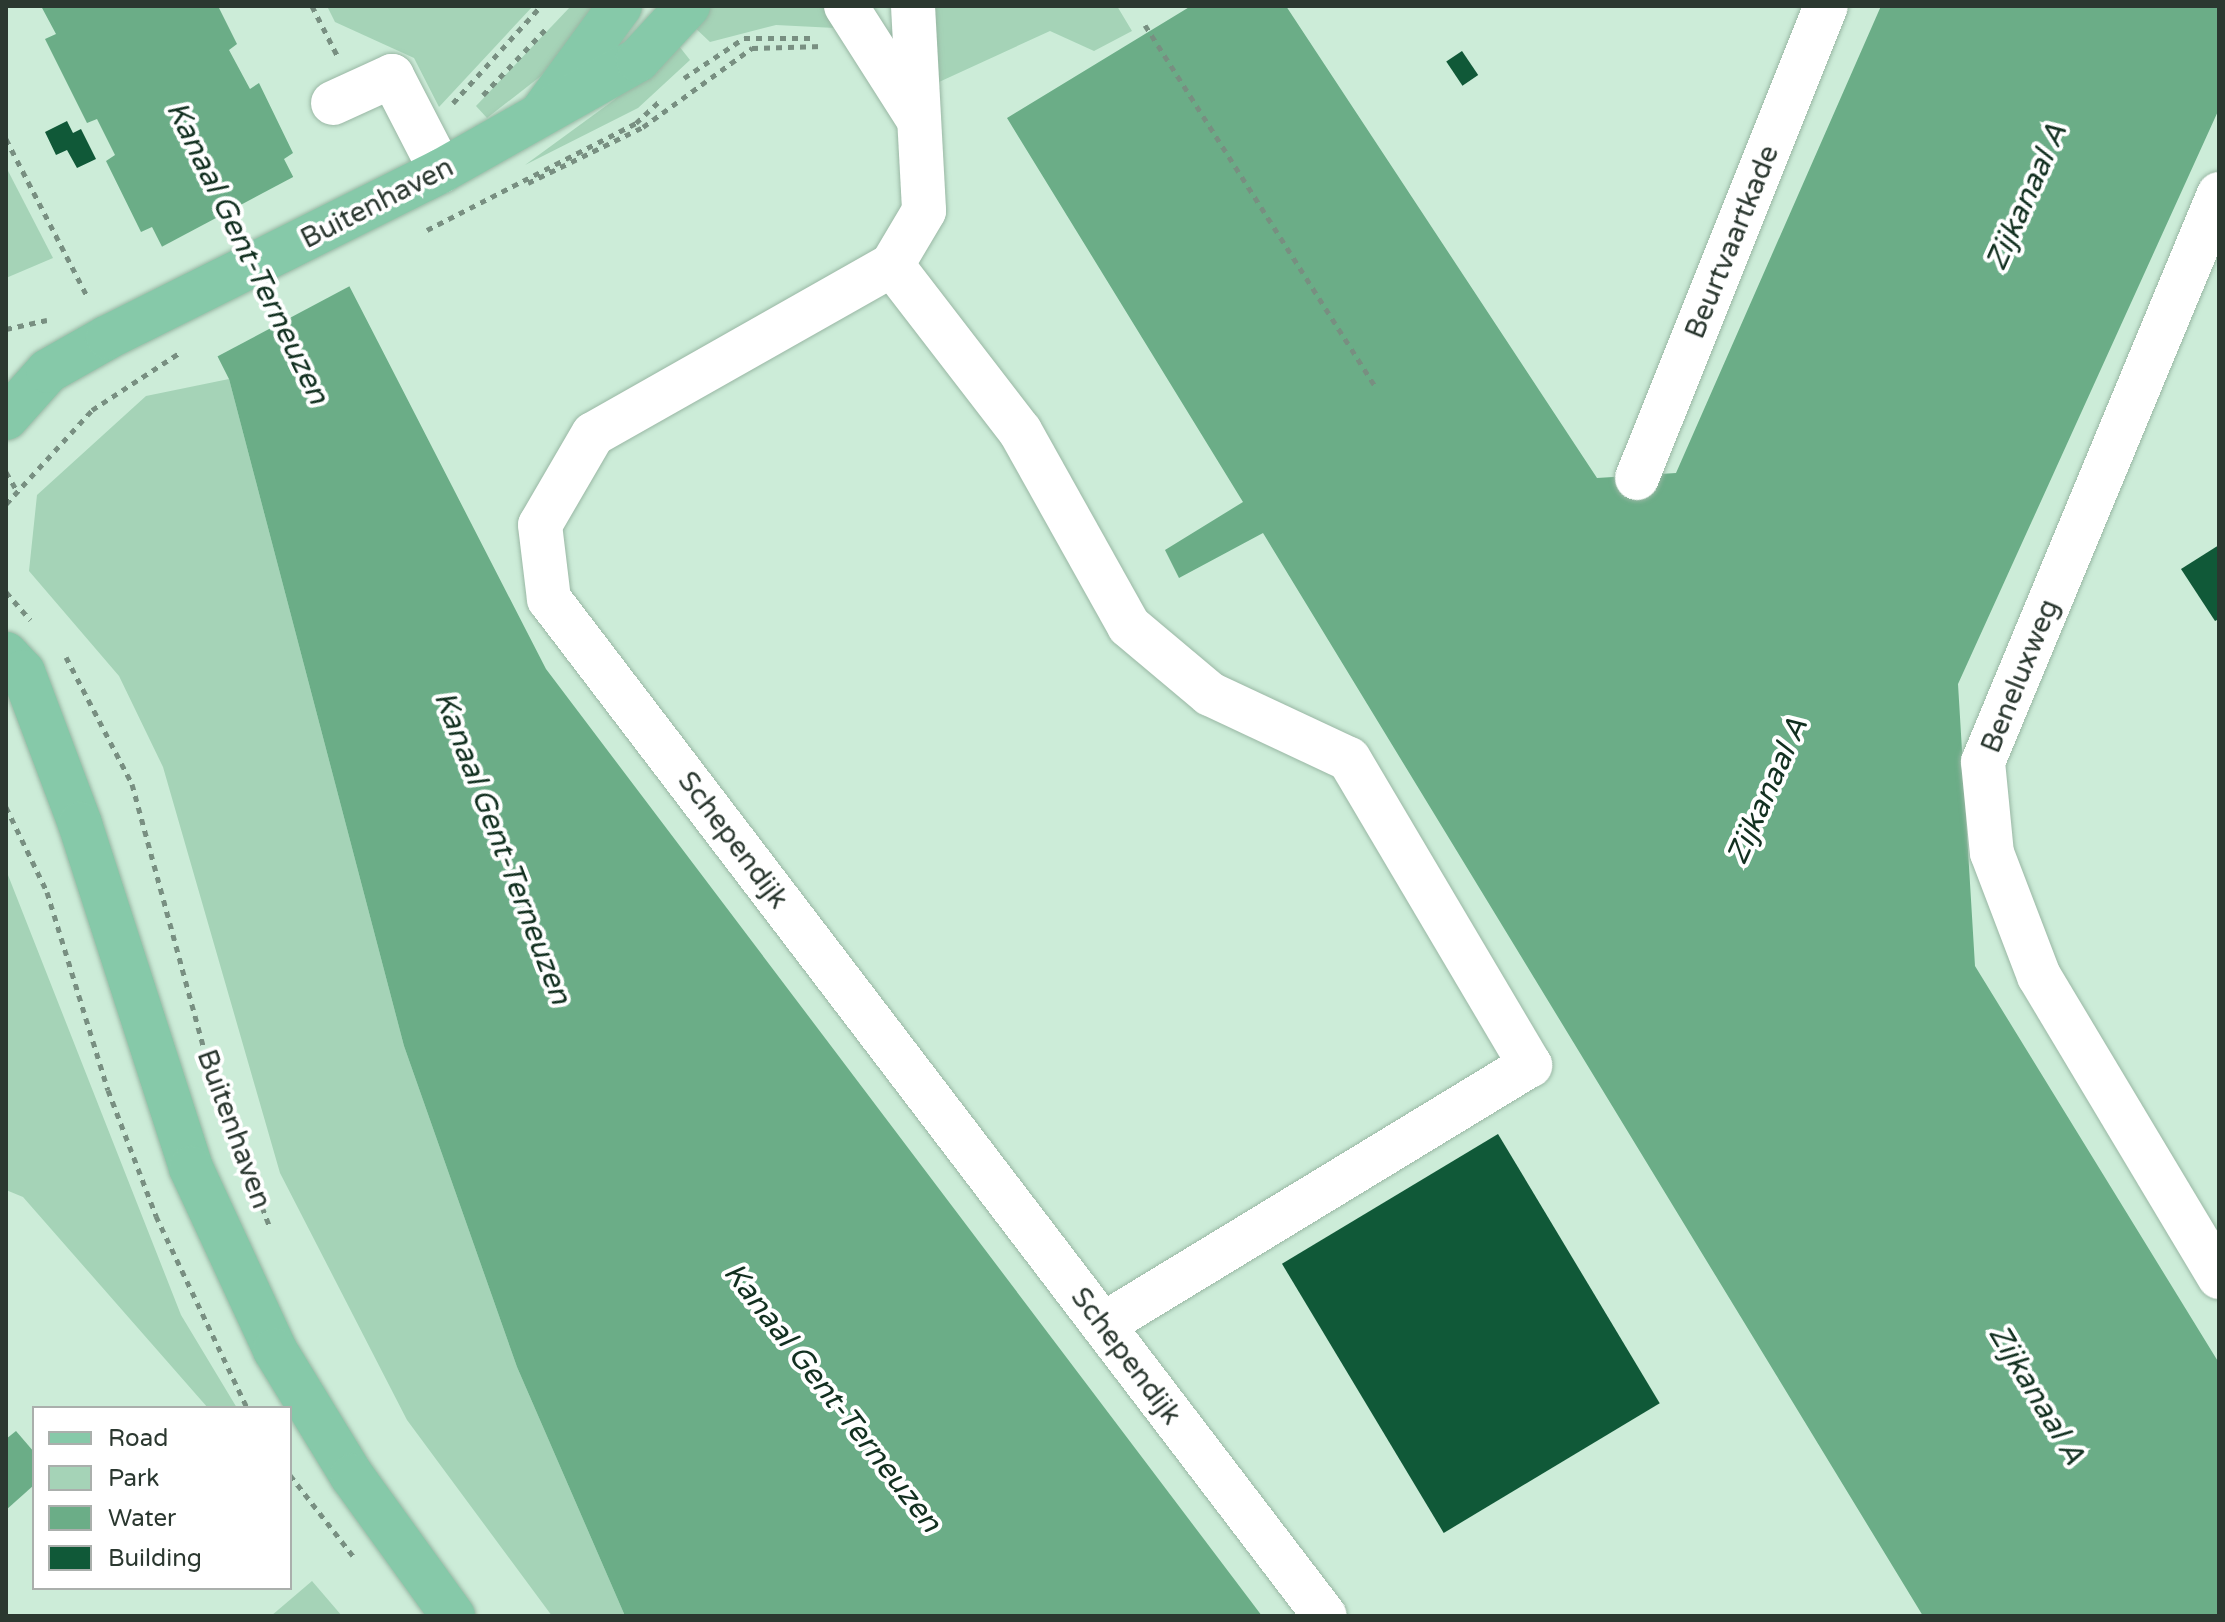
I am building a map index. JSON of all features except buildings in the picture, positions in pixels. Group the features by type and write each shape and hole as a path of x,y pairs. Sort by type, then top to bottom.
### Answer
{"main road":[{"name":"Buitenhaven","path":"534,122 620,6"},
{"name":"Buitenhaven","path":"6,418 27,374 181,301 534,122 638,60 688,6"},
{"name":"Buitenhaven","path":"6,654 23,672 46,747 80,824 191,1168 275,1350 352,1476 453,1616"},
{"name":"Buitenhaven","path":"6,714 46,747"}],"street":[{"name":"Schependijk","path":"913,6 924,211 892,265 593,434 540,525 549,599 1325,1616"},
{"name":"Beurtvaartkade","path":"1637,478 1826,6"},
{"name":"Schependijk","path":"860,22 921,124"},
{"path":"345,98 392,76 441,171"},
{"name":"Beneluxweg","path":"2219,194 1983,762 1992,853 2039,976 2219,1277"},
{"path":"892,265 1020,431 1129,626 1210,694 1349,759 1530,1065 1103,1325"}],"path":[{"path":"312,6 345,98"},
{"path":"419,129 443,114 541,6"},
{"path":"447,221 643,127 752,48 847,47 860,22"},
{"path":"1145,25 1375,386"},
{"path":"6,139 94,309"},
{"path":"6,504 16,489 92,410 190,346"},
{"path":"6,472 16,489"},
{"path":"33,616 41,626"},
{"name":"Buitenhaven","path":"58,646 103,717 132,784 207,1061 274,1239"},
{"path":"6,807 47,892 108,1090 156,1216 246,1406"},
{"path":"292,1478 362,1568"}],"green space":[{"path":"327,6 533,6 439,107 414,58 335,22"},
{"path":"571,6 602,6 541,76 487,118 476,106"},
{"path":"708,6 830,6 835,28 776,25 710,42 691,24"},
{"path":"937,6 1117,6 1132,31 1094,51 1050,31 939,82 930,12"},
{"path":"675,41 690,60 638,108 525,165 614,100"},
{"path":"6,167 53,258 6,278"},
{"path":"229,379 404,1046 517,1367 625,1616 552,1616 407,1420 280,1173 163,767 119,676 29,571 37,495 146,396"},
{"path":"6,870 181,1315 236,1406 206,1406 23,1197 6,1190"},
{"path":"312,1581 342,1616 271,1616"}],"water":[{"name":"Kanaal Gent-Terneuzen","path":"41,6 218,6 237,44 229,50 250,89 259,83 293,153 284,159 546,669 1262,1616 625,1616 517,1367 404,1046 229,379 152,227 141,232 106,161 115,155 97,119 87,123 45,39 56,34"},
{"name":"Zijkanaal A","path":"1191,6 1286,6 1597,478 1676,473 1881,6 2219,6 2219,109 1958,684 1975,966 2219,1363 2219,1616 1923,1616 1263,533 1179,578 1165,550 1243,502 1007,118"},
{"path":"16,1431 32,1450 32,1487 6,1510 6,1439"}],"pier":[{"path":"295,176 353,285 216,357 158,249"}]}
